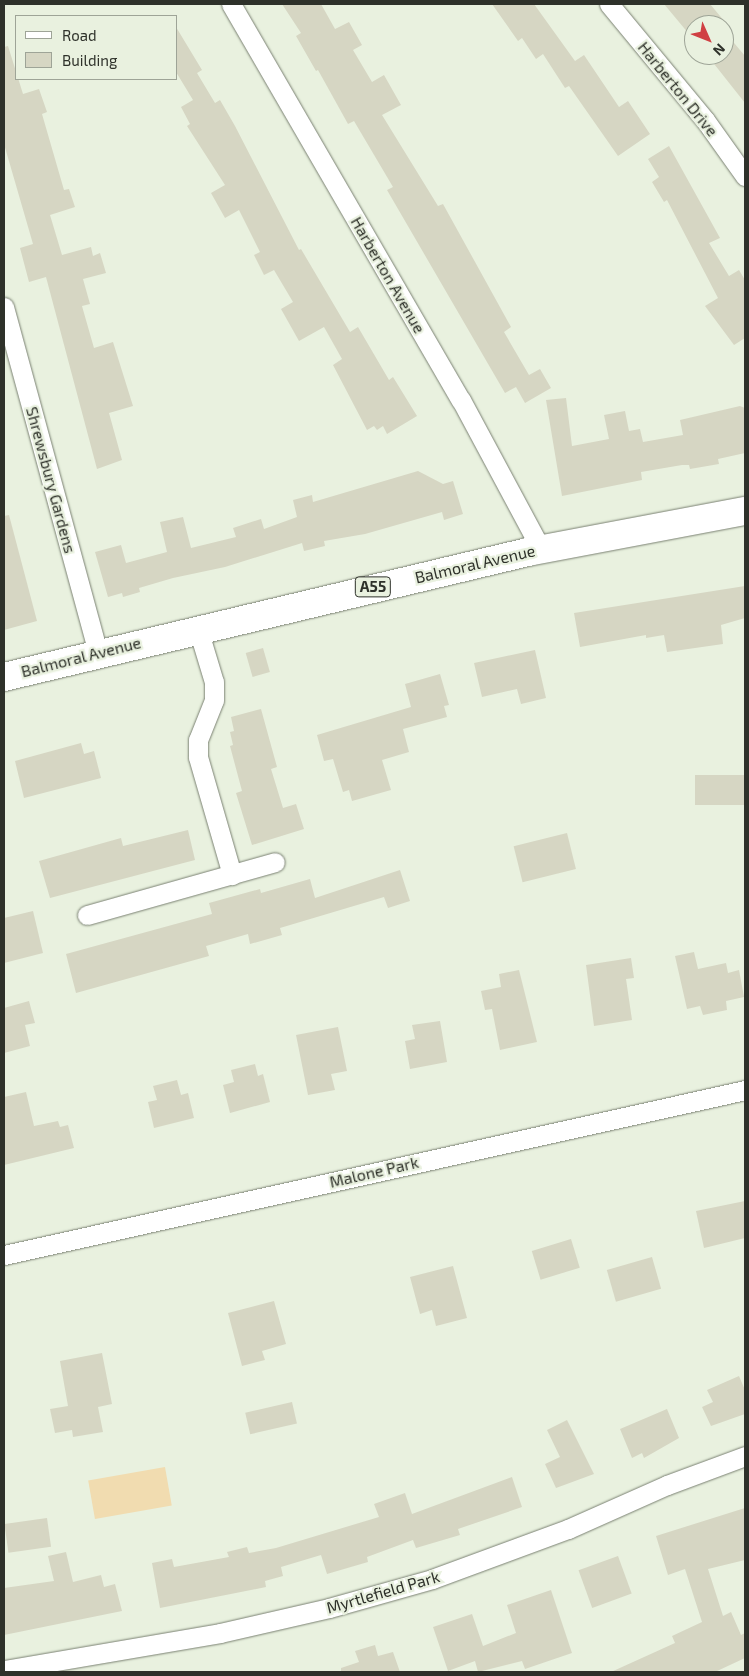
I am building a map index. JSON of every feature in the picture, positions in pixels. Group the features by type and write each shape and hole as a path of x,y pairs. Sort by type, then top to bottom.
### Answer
{"highway":[{"name":"Balmoral Avenue","path":"4,677 198,629 541,549 745,511"}],"street":[{"name":"Harberton Avenue","path":"231,4 460,400 541,549"},
{"name":"Harberton Drive","path":"609,4 705,120 745,176"},
{"name":"Shrewsbury Gardens","path":"4,307 98,653"},
{"path":"198,629 214,682 214,700 198,740 198,757 232,875"},
{"path":"87,915 275,862"},
{"name":"Malone Park","path":"4,1255 745,1090"},
{"name":"Myrtlefield Park","path":"4,1670 220,1633 348,1603 432,1579 568,1530 668,1484 745,1456"}],"shaded area":[{"path":"165,1467 172,1505 95,1519 88,1481"}],"building":[{"path":"282,4 321,4 335,29 349,22 362,45 353,50 372,82 384,75 401,105 382,115 438,206 443,204 511,327 504,332 529,375 540,369 551,388 525,403 516,387 505,393 387,190 393,187 354,121 348,124 318,70 316,71 296,36 301,33"},
{"path":"492,4 534,4 575,61 584,55 619,107 628,101 650,134 618,156 569,86 565,88 543,54 536,59 522,38 518,41"},
{"path":"664,4 710,4 719,15 684,15 684,28"},
{"path":"178,30 202,70 197,73 215,103 220,100 235,126 299,250 301,249 350,332 358,327 389,380 393,377 417,416 387,434 383,426 377,430 374,426 367,430 333,365 342,359 324,327 299,341 281,309 293,302 274,270 264,275 254,255 260,252 239,210 225,218 211,193 225,185 187,126 190,124 181,107 193,100 178,75"},
{"path":"734,43 745,56 745,103 715,65 734,65"},
{"path":"8,46 15,68 15,80 19,80 23,94 39,89 47,112 42,114 64,190 69,189 75,207 50,215 62,255 91,247 93,256 100,253 106,273 83,279 90,304 82,306 94,348 113,342 133,406 109,413 122,460 97,469 46,277 29,282 20,248 33,244 4,144 4,47"},
{"path":"669,146 720,238 709,243 729,276 739,270 745,280 745,338 734,345 705,306 718,298 667,200 664,202 652,182 659,177 648,159"},
{"path":"566,398 572,446 609,439 604,415 625,411 629,431 640,429 643,442 683,435 680,420 740,406 745,408 745,453 718,459 719,464 690,469 689,465 682,465 641,472 642,480 562,496 546,400"},
{"path":"418,471 443,484 453,481 463,514 444,520 442,512 365,534 324,541 325,546 304,551 302,543 225,567 173,578 139,588 140,592 123,597 122,593 108,597 95,552 121,545 126,563 167,552 160,522 183,517 191,548 236,537 233,528 261,519 264,529 297,517 293,500 312,495 313,502"},
{"path":"9,515 37,621 4,630 4,516"},
{"path":"745,586 745,618 721,625 723,644 667,652 664,635 646,638 646,635 580,647 574,613"},
{"path":"263,648 270,672 253,677 246,653"},
{"path":"535,650 546,698 521,704 517,689 482,697 474,663"},
{"path":"440,674 449,705 444,706 447,717 403,729 409,752 382,760 391,790 352,801 349,790 343,792 333,759 324,761 317,735 411,707 405,684"},
{"path":"261,709 277,767 271,769 283,808 296,804 304,829 252,845 236,793 242,791 230,746 233,745 230,732 234,731 231,717"},
{"path":"81,743 84,754 94,751 101,778 24,798 15,761"},
{"path":"695,775 745,775 745,805 695,805"},
{"path":"188,830 195,860 50,898 39,861 121,838 123,846"},
{"path":"567,833 576,869 523,882 514,846"},
{"path":"400,870 410,901 388,908 384,897 280,928 282,935 250,944 248,934 206,946 209,956 76,993 66,954 212,914 209,903 260,889 261,893 310,879 315,898"},
{"path":"33,911 43,953 4,963 4,918"},
{"path":"694,952 698,969 726,963 728,973 739,970 744,997 726,1001 727,1010 703,1015 700,1006 687,1009 675,956"},
{"path":"631,958 634,978 626,979 632,1020 594,1026 586,965"},
{"path":"519,970 537,1042 500,1050 492,1009 485,1010 481,991 501,987 499,974"},
{"path":"29,1001 35,1023 25,1025 30,1046 4,1053 4,1008"},
{"path":"440,1021 447,1062 410,1069 405,1041 415,1039 412,1025"},
{"path":"338,1027 347,1071 331,1074 335,1090 308,1095 296,1035"},
{"path":"255,1064 258,1076 263,1074 270,1102 230,1113 223,1085 234,1082 231,1070"},
{"path":"177,1080 181,1095 188,1093 194,1118 154,1128 148,1102 157,1100 153,1086"},
{"path":"26,1092 34,1126 58,1121 60,1127 68,1125 74,1148 4,1165 4,1097"},
{"path":"745,1201 745,1238 704,1248 696,1211"},
{"path":"571,1239 580,1268 541,1280 532,1251"},
{"path":"652,1257 661,1289 616,1302 607,1270"},
{"path":"453,1266 467,1318 436,1326 432,1310 420,1314 410,1277"},
{"path":"274,1301 286,1344 262,1351 265,1360 242,1366 228,1313"},
{"path":"102,1353 112,1404 98,1407 103,1432 73,1437 72,1430 55,1433 50,1409 68,1406 60,1361"},
{"path":"739,1376 745,1390 745,1414 711,1426 702,1407 713,1402 707,1390"},
{"path":"292,1402 297,1423 250,1434 245,1413"},
{"path":"667,1409 679,1438 644,1458 642,1453 632,1458 620,1429"},
{"path":"567,1420 594,1474 556,1488 545,1464 560,1457 547,1430"},
{"path":"512,1477 522,1507 458,1529 460,1535 416,1548 413,1540 367,1557 368,1562 327,1574 321,1555 281,1567 283,1576 265,1581 266,1587 160,1608 152,1563 172,1559 174,1567 229,1557 227,1552 247,1547 249,1553 276,1548 379,1517 374,1504 405,1493 412,1514"},
{"path":"745,1508 745,1560 708,1569 723,1616 731,1612 741,1635 745,1633 745,1658 715,1672 611,1672 675,1643 672,1636 702,1622 685,1569 668,1575 656,1536"},
{"path":"47,1518 51,1547 8,1553 4,1524"},
{"path":"66,1552 73,1582 101,1575 104,1587 115,1584 122,1611 4,1635 4,1588 54,1581 48,1556"},
{"path":"618,1556 632,1594 592,1608 579,1570"},
{"path":"551,1590 572,1653 525,1669 522,1661 478,1672 475,1661 448,1671 433,1627 472,1614 483,1646 516,1633 507,1605"},
{"path":"375,1645 378,1656 393,1652 400,1672 341,1672 341,1668 359,1662 355,1651"}]}
